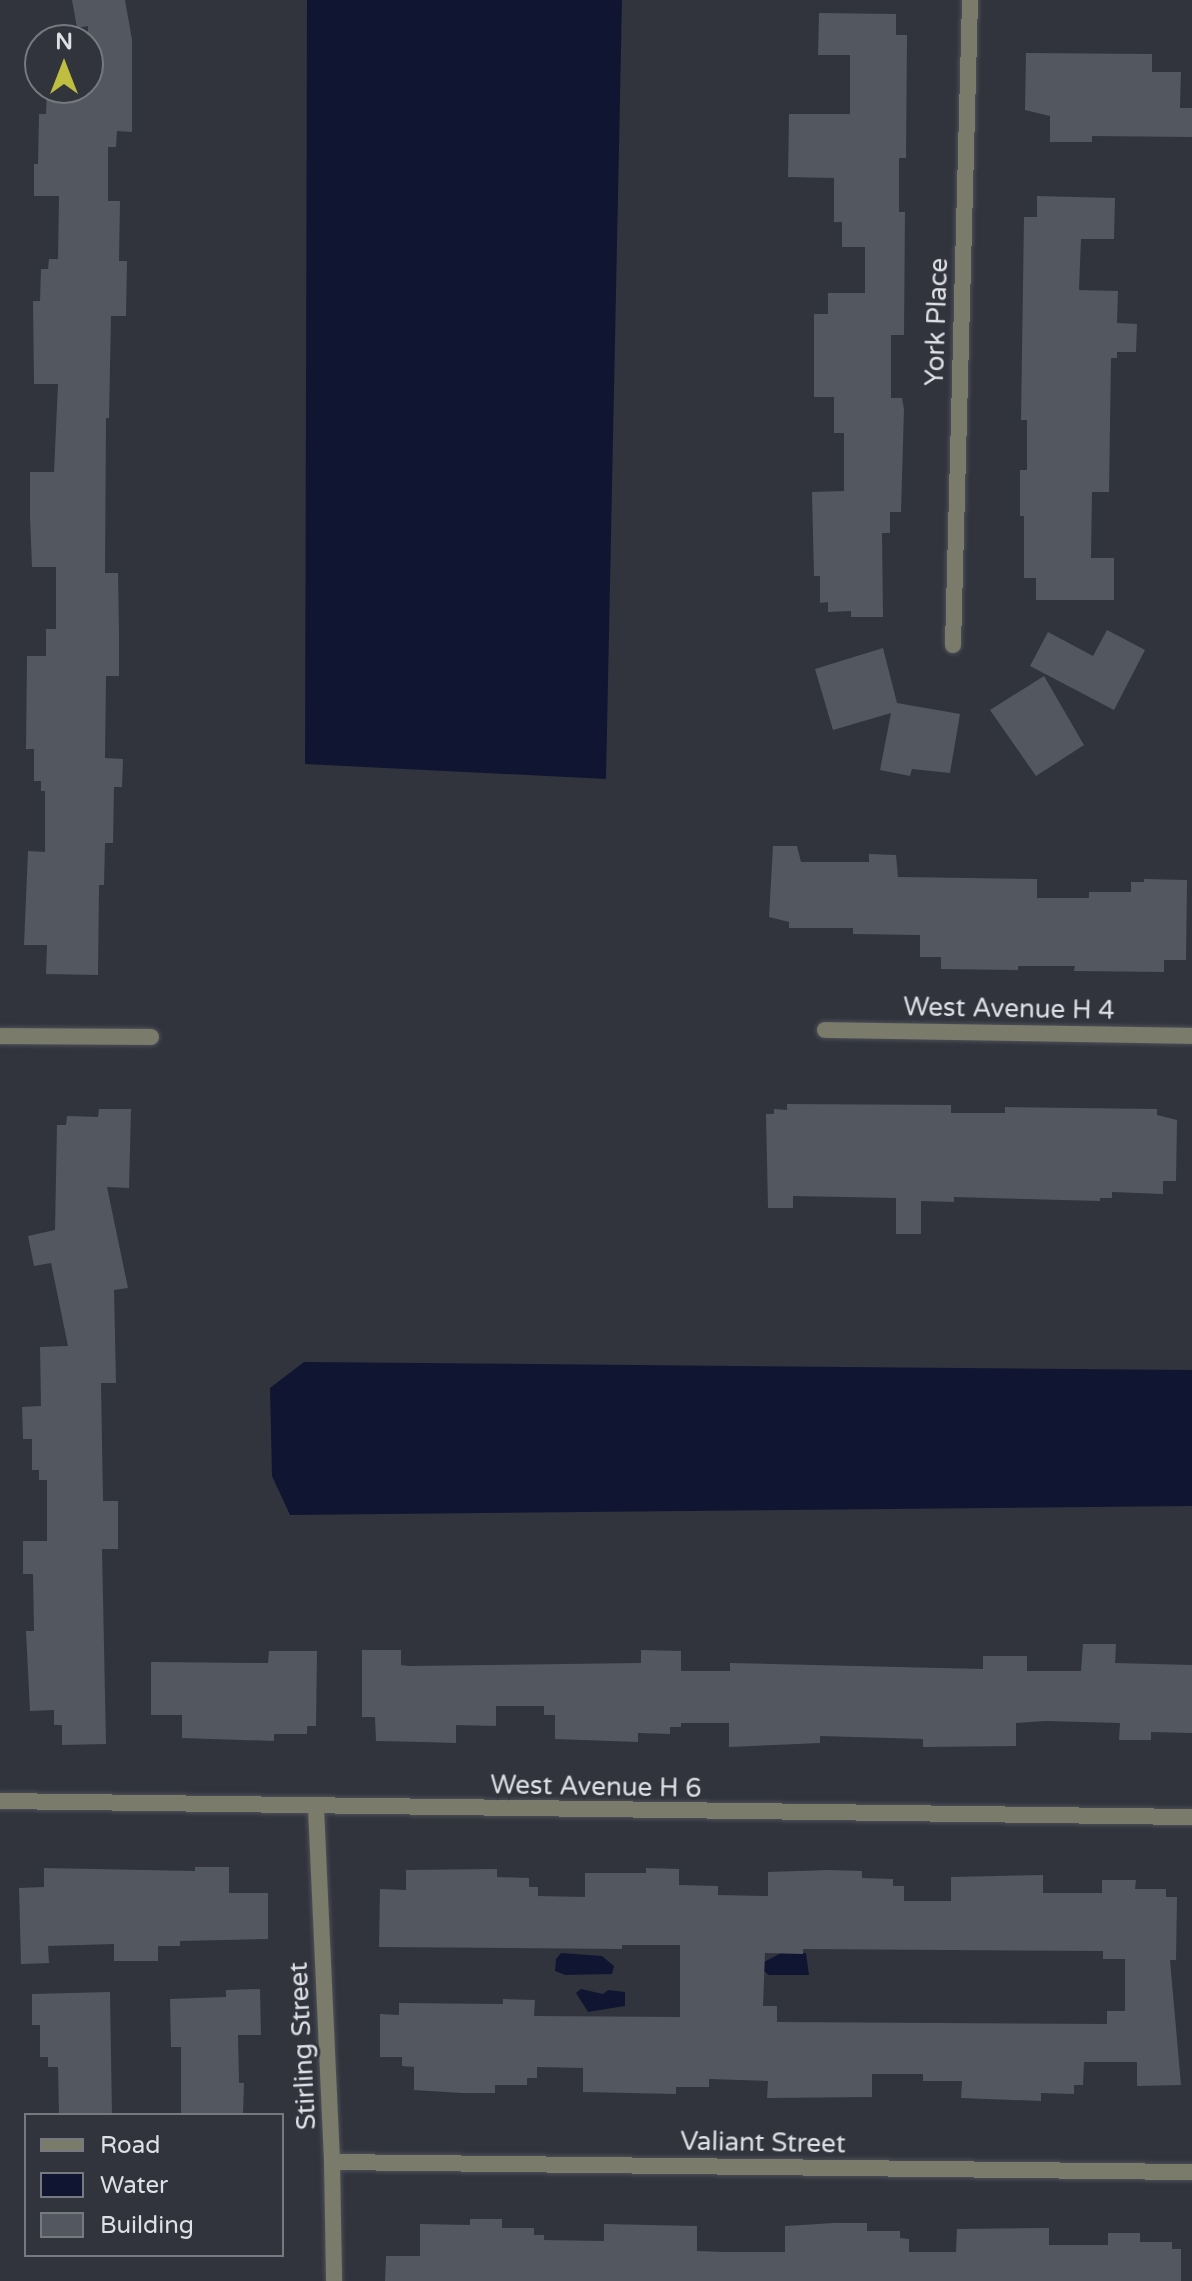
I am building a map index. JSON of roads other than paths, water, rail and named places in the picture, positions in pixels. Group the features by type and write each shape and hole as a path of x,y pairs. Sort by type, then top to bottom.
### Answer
{"street":[{"name":"York Place","path":"953,645 970,0"},
{"name":"West Avenue H 4","path":"825,1030 1192,1036"},
{"path":"0,1036 151,1037"},
{"name":"West Avenue H 6","path":"0,1801 316,1808 1192,1817"},
{"name":"Stirling Street","path":"316,1808 332,2162 334,2281"},
{"name":"Valiant Street","path":"332,2162 1192,2172"}],"water":[{"path":"307,0 622,0 606,779 305,764"},
{"path":"304,1362 1192,1370 1192,1506 290,1515 272,1476 270,1388"},
{"path":"561,1953 602,1956 614,1966 612,1974 565,1975 555,1971 556,1959"},
{"path":"781,1953 806,1953 809,1975 769,1975 764,1971 764,1962"},
{"path":"581,1989 603,1994 608,1990 625,1992 625,2006 588,2012 576,1993"}]}
